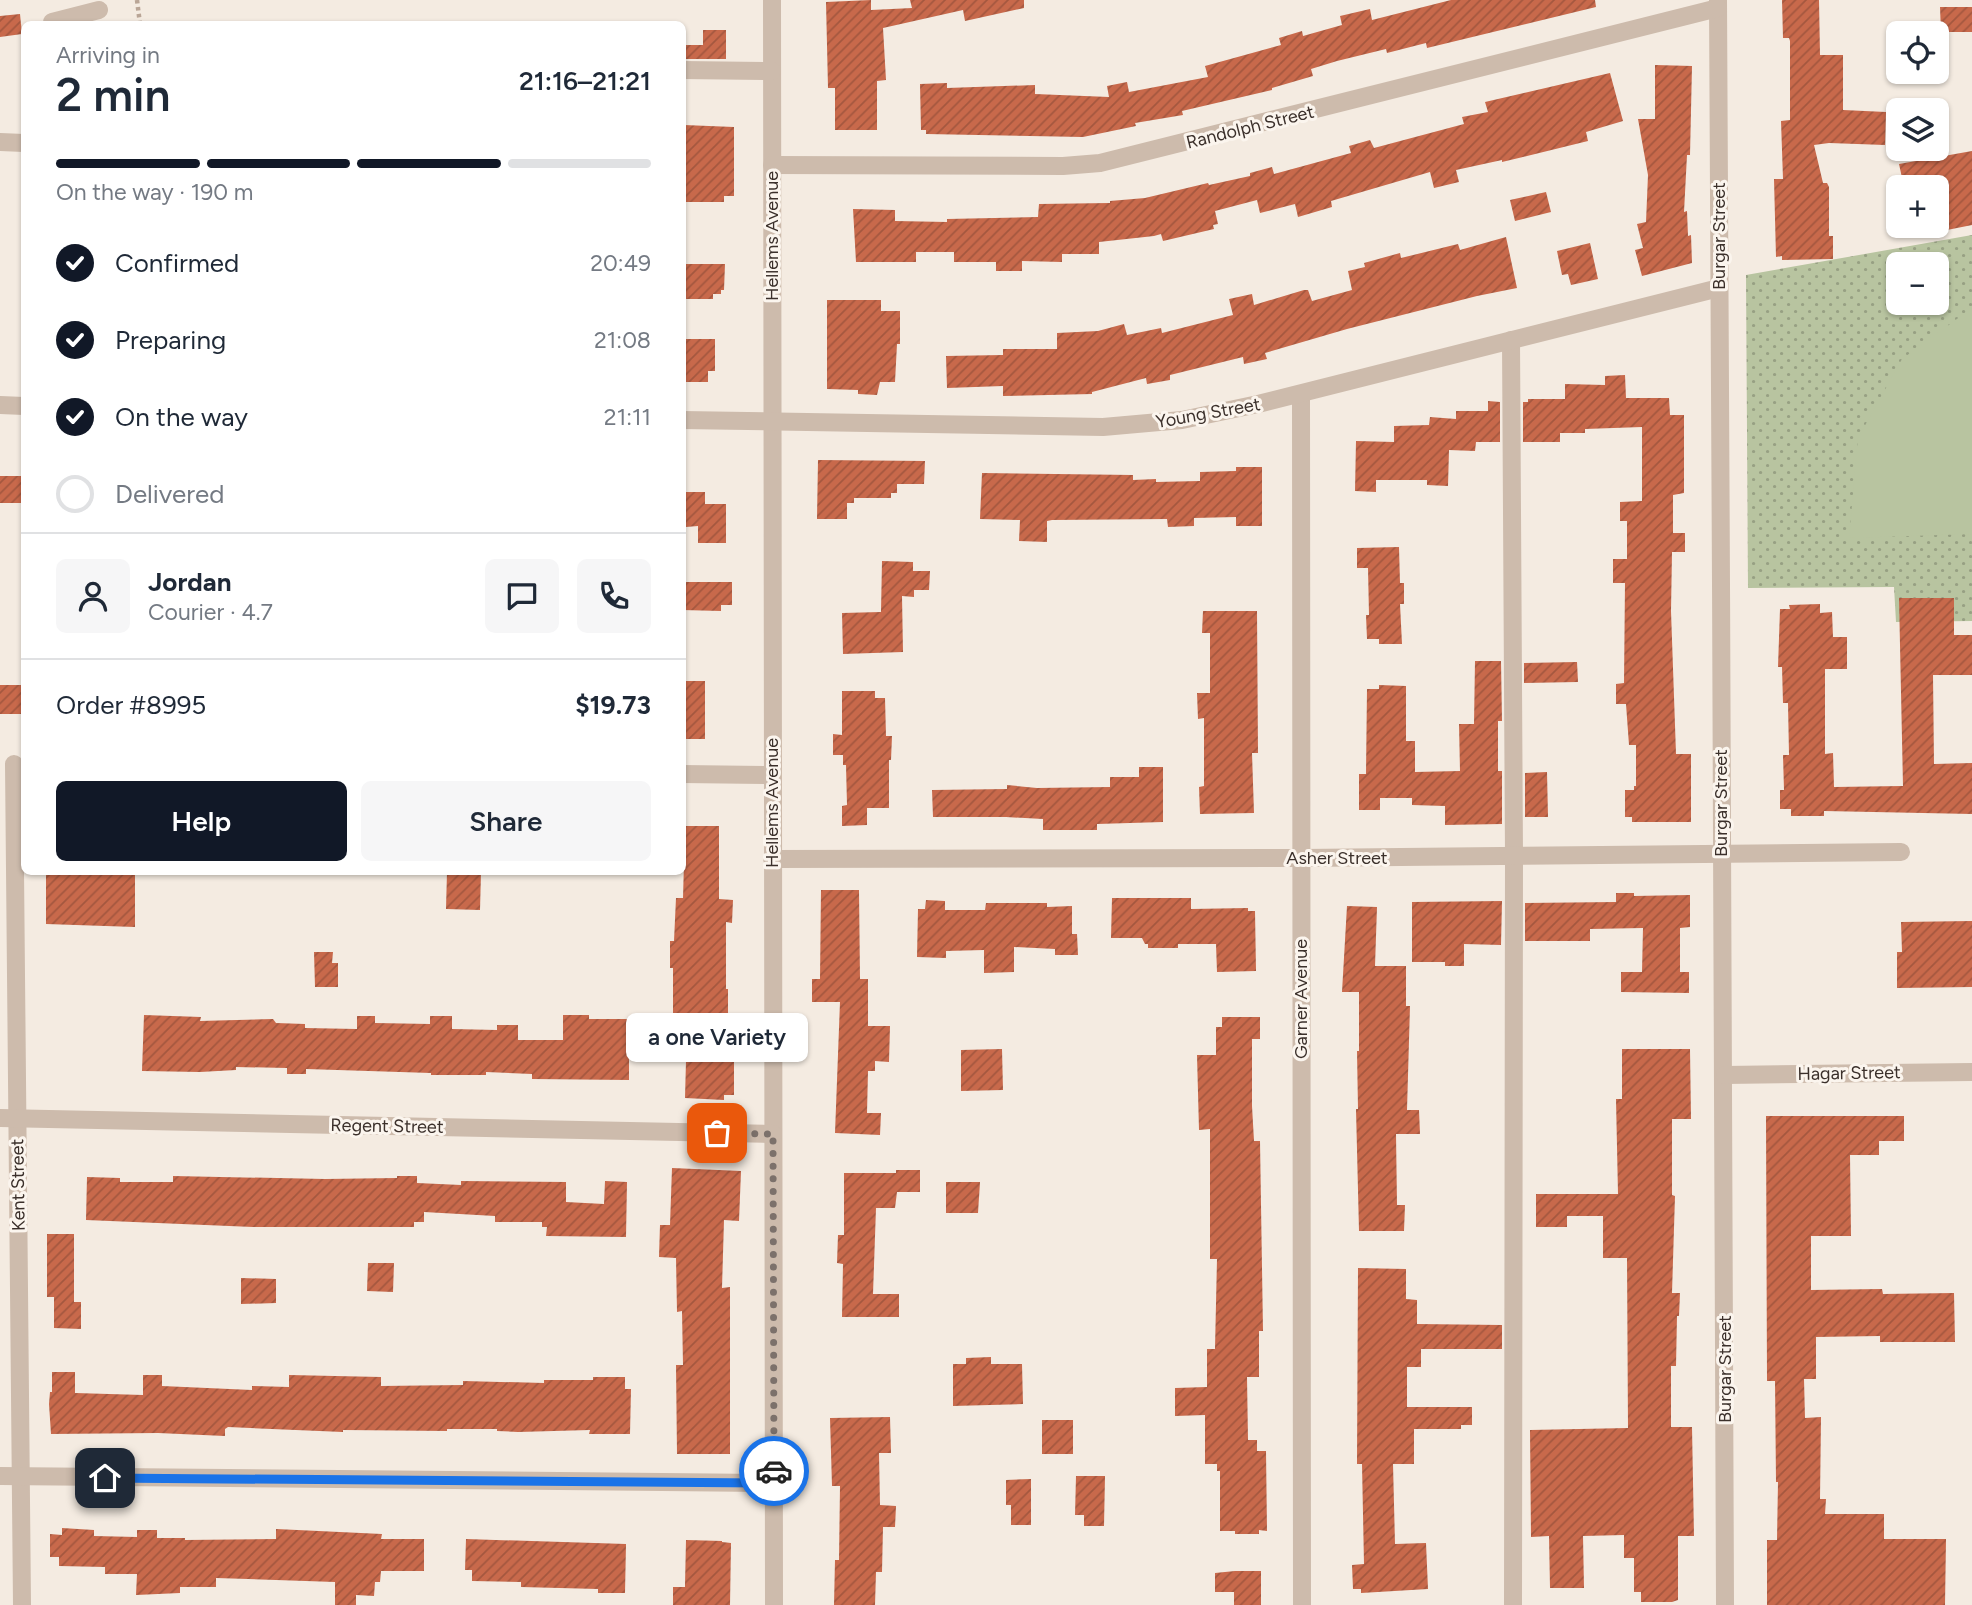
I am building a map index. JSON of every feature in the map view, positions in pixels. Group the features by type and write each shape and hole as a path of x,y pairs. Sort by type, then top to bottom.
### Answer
{"street":[{"name":"Hellems Avenue","path":"772,0 774,1605"},
{"name":"Randolph Street","path":"772,165 1063,166 1100,163 1718,4"},
{"name":"Burgar Street","path":"1718,4 1721,855 1726,1075 1726,1605"},
{"path":"56,21 99,10"},
{"path":"686,69 772,71"},
{"path":"0,142 21,143"},
{"name":"Young Street","path":"686,420 1103,427 1182,420 1301,394 1719,288"},
{"path":"1511,341 1514,856 1513,1605"},
{"name":"Garner Avenue","path":"1301,394 1302,1605"},
{"path":"0,405 21,405"},
{"name":"Kent Street","path":"13,764 9,1118 21,1477 22,1605"},
{"path":"686,774 772,775"},
{"name":"Asher Street","path":"772,859 1301,858 1901,852"},
{"name":"Hagar Street","path":"1726,1075 1972,1072"},
{"name":"Regent Street","path":"9,1118 773,1134"},
{"path":"0,1476 774,1483"}],"path":[{"path":"137,0 140,21"}],"green space":[{"path":"1972,235 1972,621 1896,622 1894,587 1748,588 1746,275"},
{"path":"1972,308 1972,534 1849,538 1858,438 1902,359"}],"building":[{"path":"871,0 871,10 912,8 910,0 1024,0 1024,8 965,21 963,10 883,28 886,80 877,81 877,130 835,130 835,88 828,88 826,2"},
{"path":"1451,0 1595,0 1596,7 1427,48 1426,43 1337,61 1311,69 1313,76 1272,90 1182,111 1183,115 1135,123 1136,126 1083,137 926,134 926,130 921,130 920,84 947,83 947,88 1035,85 1035,94 1109,97 1107,86 1127,82 1129,92 1208,77 1205,66 1281,45 1279,38 1302,31 1303,36 1342,25 1340,16 1370,9 1372,20"},
{"path":"1782,0 1819,0 1820,55 1843,55 1843,110 1886,112 1885,145 1814,145 1823,183 1827,183 1829,187 1829,236 1833,236 1833,259 1782,260 1782,256 1776,257 1774,179 1783,179 1781,121 1790,120 1790,41 1789,38 1783,38"},
{"path":"1940,7 1972,7 1972,32 1949,32 1949,21 1941,21"},
{"path":"20,14 21,34 0,37 0,16"},
{"path":"703,30 726,30 726,59 686,59 686,45 703,45"},
{"path":"1655,65 1692,66 1690,155 1687,155 1684,212 1687,211 1688,236 1691,235 1692,263 1642,276 1635,250 1643,248 1637,224 1646,222 1648,175 1638,119 1655,119"},
{"path":"1610,73 1623,121 1586,132 1588,141 1456,170 1459,182 1434,188 1430,172 1331,201 1332,207 1298,217 1295,204 1260,213 1257,200 1215,211 1218,224 1213,225 1214,229 1163,241 1161,234 1099,242 1099,254 1062,254 1062,262 1022,261 1022,271 996,271 996,262 954,262 954,252 916,252 916,262 856,262 853,209 895,210 895,221 947,222 947,219 1038,217 1039,204 1110,203 1145,198 1250,176 1250,173 1272,167 1274,174 1351,153 1349,146 1370,140 1374,148 1464,124 1462,117 1488,112 1485,102"},
{"path":"686,125 734,127 734,196 724,196 724,202 686,202"},
{"path":"1972,151 1972,225 1949,230 1949,175 1901,175 1899,164 1949,161 1949,155"},
{"path":"1546,192 1551,212 1515,221 1510,200"},
{"path":"1506,237 1517,288 1347,329 1265,353 1267,359 1244,364 1243,357 1170,375 1170,380 1147,384 1146,378 1092,394 1003,396 1003,386 947,388 946,356 1003,355 1003,349 1057,349 1057,333 1098,331 1124,324 1127,335 1161,328 1162,333 1233,315 1229,299 1252,294 1254,305 1308,290 1312,301 1352,290 1348,271 1365,267 1364,263 1400,253 1401,258 1458,244 1460,250"},
{"path":"1590,243 1598,279 1571,285 1568,274 1562,275 1557,251"},
{"path":"686,264 725,264 724,290 721,290 721,294 713,294 713,299 686,299"},
{"path":"827,300 881,300 881,311 900,311 900,344 897,344 895,382 880,382 877,395 858,394 858,390 827,389"},
{"path":"686,339 715,339 715,371 708,371 708,382 686,382"},
{"path":"1625,375 1626,398 1669,398 1670,415 1684,415 1684,493 1673,495 1673,533 1685,533 1685,552 1672,552 1671,611 1676,754 1691,754 1691,822 1632,822 1632,817 1625,817 1625,790 1634,790 1636,786 1636,745 1629,745 1626,704 1616,704 1616,684 1624,683 1625,583 1613,583 1613,559 1627,559 1627,521 1620,521 1620,502 1642,501 1642,427 1585,429 1585,433 1560,433 1560,442 1523,442 1523,402 1528,402 1528,399 1565,399 1565,384 1605,385 1605,376"},
{"path":"1488,401 1500,402 1500,442 1476,442 1475,451 1449,450 1448,486 1427,485 1427,480 1376,480 1376,492 1355,491 1356,441 1394,442 1394,426 1429,425 1430,417 1456,419 1456,411 1488,411"},
{"path":"818,460 925,461 924,484 897,484 897,493 891,493 891,498 854,498 854,503 847,503 847,519 817,519"},
{"path":"1236,467 1262,467 1262,526 1236,526 1236,517 1194,518 1194,526 1168,527 1167,519 1052,520 1047,521 1047,542 1019,541 1020,520 980,519 982,473 1133,475 1133,480 1200,481 1200,472 1236,471"},
{"path":"0,476 21,476 21,503 0,503"},
{"path":"686,492 705,492 705,504 726,504 726,543 698,543 698,526 686,527"},
{"path":"1399,547 1400,583 1404,583 1404,604 1400,604 1402,644 1379,644 1379,639 1367,639 1368,568 1357,568 1357,548"},
{"path":"882,561 913,562 913,571 930,571 929,590 914,590 914,597 902,596 903,652 843,654 842,613 881,612"},
{"path":"686,582 732,582 732,605 721,605 721,611 686,610"},
{"path":"1899,598 1954,598 1954,635 1972,635 1972,675 1933,675 1934,764 1972,763 1972,814 1824,811 1824,816 1791,816 1791,809 1780,809 1780,790 1784,790 1783,755 1789,755 1788,703 1783,703 1782,667 1778,667 1780,609 1790,609 1789,605 1820,604 1820,613 1832,612 1833,637 1847,637 1847,669 1825,669 1825,754 1833,753 1834,787 1903,786"},
{"path":"1203,611 1257,611 1258,753 1252,753 1254,813 1200,814 1199,787 1204,786 1204,718 1198,719 1197,693 1210,693 1210,633 1202,633"},
{"path":"1475,661 1501,661 1502,721 1498,721 1498,771 1502,771 1502,824 1445,825 1445,806 1412,805 1412,798 1380,798 1380,810 1359,810 1359,774 1366,774 1367,689 1379,689 1379,685 1406,686 1406,741 1415,741 1415,772 1460,771 1459,724 1474,724"},
{"path":"1577,662 1578,682 1524,683 1524,663"},
{"path":"686,681 705,681 705,739 686,739"},
{"path":"0,685 21,685 21,714 0,714"},
{"path":"842,691 875,691 875,698 885,698 886,736 892,736 889,808 867,808 867,825 842,826 842,806 847,805 846,765 843,765 843,755 833,755 833,734 842,735"},
{"path":"1139,767 1163,767 1163,822 1097,824 1097,830 1043,830 1043,819 933,817 932,790 1007,789 1007,785 1037,788 1110,787 1110,777 1139,777"},
{"path":"1547,772 1548,817 1525,817 1525,773"},
{"path":"686,826 719,826 719,899 733,900 732,923 726,922 726,989 728,1038 734,1038 734,1095 724,1095 724,1100 685,1098 686,1061 679,1058 679,1016 673,1016 673,968 670,968 670,941 674,941 676,898 683,898"},
{"path":"46,875 135,875 135,927 46,924"},
{"path":"447,875 481,875 480,910 446,909"},
{"path":"821,890 859,890 860,979 868,979 868,1026 890,1026 889,1062 875,1061 875,1071 868,1071 867,1113 881,1113 880,1135 835,1133 840,1002 812,1002 812,979 820,979"},
{"path":"1616,893 1634,893 1634,896 1690,895 1690,927 1680,928 1680,972 1689,972 1689,993 1621,992 1621,972 1642,972 1643,928 1590,929 1590,941 1525,941 1525,903 1616,902"},
{"path":"1112,898 1191,898 1191,909 1248,908 1248,911 1255,911 1256,971 1217,972 1216,944 1178,944 1178,948 1148,948 1142,938 1111,938"},
{"path":"926,900 945,901 945,910 985,910 986,903 1047,903 1047,907 1072,906 1072,934 1077,934 1078,955 1055,955 1055,949 1014,947 1014,972 984,973 984,950 946,951 946,958 917,957 918,909 925,909"},
{"path":"1502,901 1501,945 1464,944 1464,966 1445,966 1445,962 1412,962 1412,902"},
{"path":"1347,906 1377,907 1375,966 1406,966 1406,1006 1410,1006 1407,1110 1419,1110 1420,1134 1396,1134 1397,1205 1405,1205 1404,1231 1359,1231 1356,1109 1359,992 1342,992"},
{"path":"1972,921 1972,987 1897,988 1897,952 1902,952 1901,922"},
{"path":"314,952 333,952 332,963 338,963 338,987 315,987"},
{"path":"144,1015 201,1017 200,1021 273,1019 276,1023 305,1024 305,1028 357,1029 357,1016 375,1016 375,1023 430,1024 430,1016 452,1016 452,1029 497,1030 497,1025 518,1025 518,1040 563,1040 563,1015 589,1015 589,1019 629,1019 629,1080 532,1079 532,1074 486,1072 486,1075 431,1075 306,1069 306,1074 287,1074 287,1068 236,1067 236,1070 200,1072 142,1071"},
{"path":"1222,1017 1260,1017 1260,1039 1252,1039 1252,1106 1254,1141 1260,1141 1263,1331 1259,1331 1259,1377 1247,1377 1248,1440 1257,1440 1257,1451 1266,1451 1267,1531 1259,1530 1259,1534 1220,1531 1220,1471 1217,1471 1217,1464 1205,1464 1205,1415 1175,1416 1175,1388 1207,1387 1207,1349 1215,1349 1217,1259 1210,1259 1210,1129 1199,1130 1197,1055 1216,1055 1216,1027 1222,1027"},
{"path":"1002,1049 1003,1090 961,1091 961,1050"},
{"path":"1622,1049 1690,1049 1691,1119 1672,1119 1672,1195 1675,1196 1672,1293 1680,1293 1676,1366 1671,1366 1671,1427 1692,1427 1694,1536 1678,1536 1678,1600 1672,1602 1641,1602 1641,1592 1634,1592 1634,1558 1624,1558 1624,1535 1583,1536 1584,1588 1550,1588 1549,1536 1531,1537 1530,1430 1628,1428 1627,1258 1603,1258 1603,1216 1567,1216 1567,1227 1536,1227 1536,1194 1618,1194 1616,1099 1622,1099"},
{"path":"1766,1116 1904,1116 1904,1141 1879,1141 1879,1155 1850,1155 1851,1236 1811,1236 1811,1290 1882,1289 1883,1294 1954,1293 1955,1342 1880,1342 1880,1336 1816,1337 1816,1379 1804,1379 1805,1418 1821,1417 1820,1499 1826,1499 1825,1514 1884,1514 1884,1539 1946,1539 1945,1605 1767,1605 1767,1540 1777,1540 1778,1482 1775,1381 1767,1381"},
{"path":"672,1168 741,1171 739,1221 724,1220 722,1288 730,1287 730,1454 677,1454 676,1365 683,1365 682,1311 677,1312 676,1258 659,1257 660,1225 670,1225"},
{"path":"896,1170 920,1170 920,1192 897,1192 895,1208 876,1208 873,1294 899,1294 899,1317 842,1317 843,1264 837,1263 838,1235 844,1235 844,1173 896,1173"},
{"path":"173,1176 325,1179 417,1176 417,1183 461,1185 461,1181 566,1182 566,1202 604,1204 605,1181 627,1182 626,1237 546,1236 547,1227 542,1227 542,1222 495,1222 495,1216 424,1212 424,1222 414,1222 414,1227 253,1227 86,1220 87,1177 120,1178 120,1182 173,1182"},
{"path":"946,1182 980,1182 978,1213 946,1213"},
{"path":"47,1234 74,1234 74,1302 81,1302 81,1329 54,1328 54,1297 47,1297"},
{"path":"368,1263 394,1263 393,1292 367,1291"},
{"path":"1358,1268 1406,1269 1406,1299 1417,1300 1417,1324 1502,1325 1502,1349 1421,1349 1421,1367 1407,1367 1407,1407 1472,1407 1472,1425 1461,1425 1461,1429 1414,1429 1414,1464 1393,1464 1395,1544 1426,1543 1428,1589 1361,1593 1361,1589 1353,1589 1352,1565 1364,1564 1362,1464 1357,1464"},
{"path":"241,1278 276,1279 276,1303 241,1304"},
{"path":"991,1357 991,1364 1022,1364 1023,1404 953,1406 953,1364 966,1364 966,1358"},
{"path":"52,1372 75,1372 75,1393 143,1395 143,1375 162,1375 162,1386 252,1390 252,1386 289,1387 289,1375 381,1377 381,1386 463,1385 463,1381 544,1383 544,1380 625,1377 625,1389 631,1389 630,1434 589,1434 590,1430 518,1432 497,1429 447,1429 343,1432 228,1427 225,1429 225,1436 158,1433 51,1434 49,1404"},
{"path":"890,1417 891,1453 879,1453 880,1505 896,1506 895,1527 883,1527 882,1572 876,1572 875,1605 834,1605 835,1560 839,1560 840,1486 832,1486 830,1418"},
{"path":"1042,1420 1073,1420 1073,1454 1042,1454"},
{"path":"1076,1476 1105,1476 1104,1526 1084,1526 1084,1515 1075,1515"},
{"path":"1031,1479 1031,1525 1011,1525 1011,1505 1006,1505 1006,1480"},
{"path":"62,1528 94,1530 94,1536 137,1537 137,1530 157,1530 157,1538 185,1540 276,1539 276,1529 382,1534 381,1539 424,1539 424,1571 381,1571 380,1582 375,1582 374,1596 356,1595 356,1605 335,1605 335,1582 216,1578 216,1587 180,1587 180,1593 136,1595 137,1574 105,1574 105,1567 59,1566 59,1557 50,1557 50,1534 62,1535"},
{"path":"466,1539 626,1544 625,1593 598,1593 598,1589 521,1587 521,1582 472,1581 472,1570 465,1570"},
{"path":"686,1540 731,1543 730,1605 673,1605 673,1587 685,1587"},
{"path":"1261,1571 1261,1605 1234,1605 1234,1592 1215,1592 1215,1573"}],"way so far":[{"path":"717,1133 773,1134 774,1471"}],"place":[{"name":"a one Variety","path":"717,1133"}],"route":[{"path":"105,1478 774,1483 774,1471"}]}
